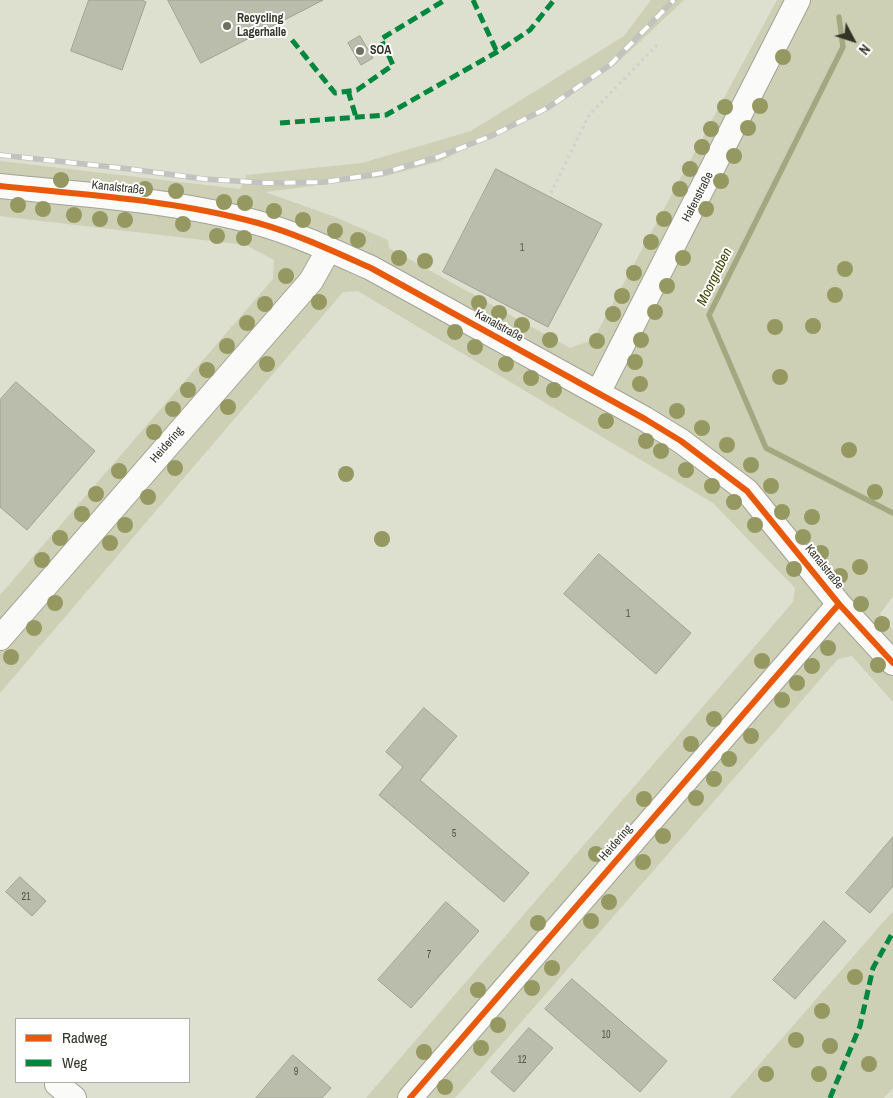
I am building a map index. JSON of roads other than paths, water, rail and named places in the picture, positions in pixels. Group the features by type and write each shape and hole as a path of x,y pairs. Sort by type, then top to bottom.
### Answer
{"street":[{"name":"Hafenstraße","path":"598,393 798,0"},
{"name":"Kanalstraße","path":"0,186 189,207 260,223 329,249 371,268 681,441 747,491 839,604 893,663"},
{"name":"Heidering","path":"0,638 311,281 329,249"},
{"name":"Heidering","path":"410,1098 839,604"}],"waterway":[{"name":"Moorgraben","path":"839,17 843,47 709,315 766,448 893,513"}],"railway":[{"path":"0,155 204,179 267,183 325,182 383,173 438,157 491,136 549,107 610,65 674,0"}],"place":[{"name":"Recycling Lagerhalle","path":"227,26"},
{"name":"SOA","path":"360,51"}]}
